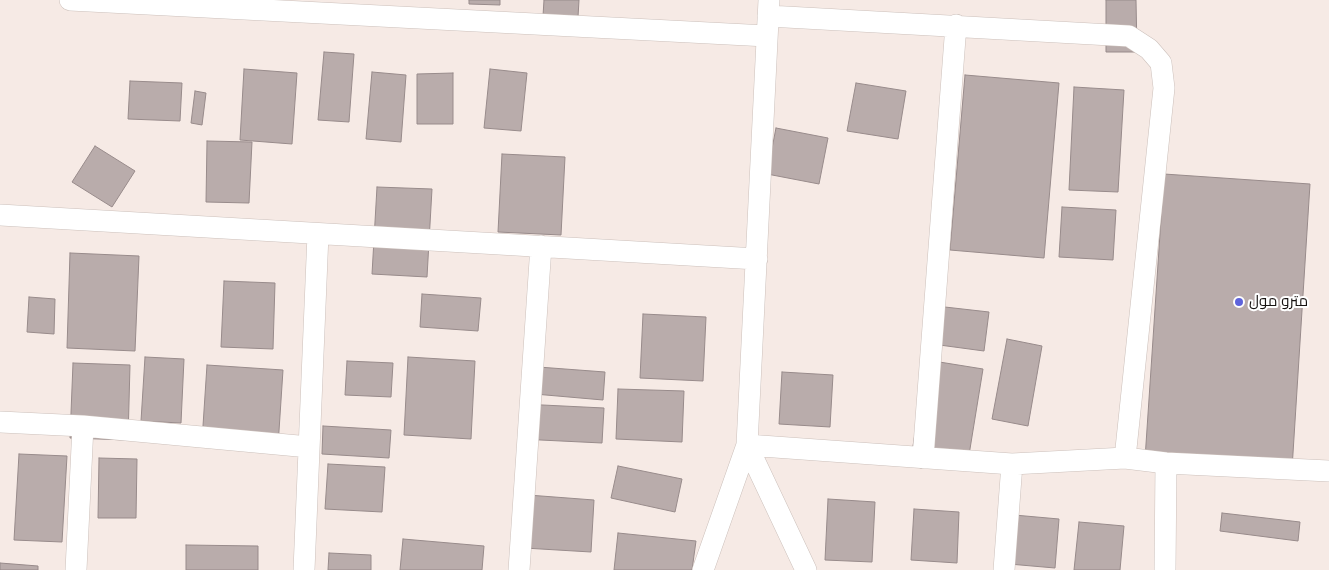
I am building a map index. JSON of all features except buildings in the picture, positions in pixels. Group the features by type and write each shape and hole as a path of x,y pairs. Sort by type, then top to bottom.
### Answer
{"street":[{"path":"70,0 768,17 956,25 1129,36 1149,49 1161,63 1164,88 1124,458"},
{"path":"703,570 747,445 768,17"},
{"path":"923,458 956,25"},
{"path":"0,215 756,259"},
{"path":"304,570 318,234"},
{"path":"519,570 541,246"},
{"path":"0,422 83,426 309,447"},
{"path":"76,570 83,426"},
{"path":"747,445 1012,464 1124,458 1166,463 1329,470"},
{"path":"747,445 806,570"},
{"path":"1165,570 1166,463"},
{"path":"1004,570 1012,464"}],"place":[{"name":"مترو مول","path":"1239,302"}]}
